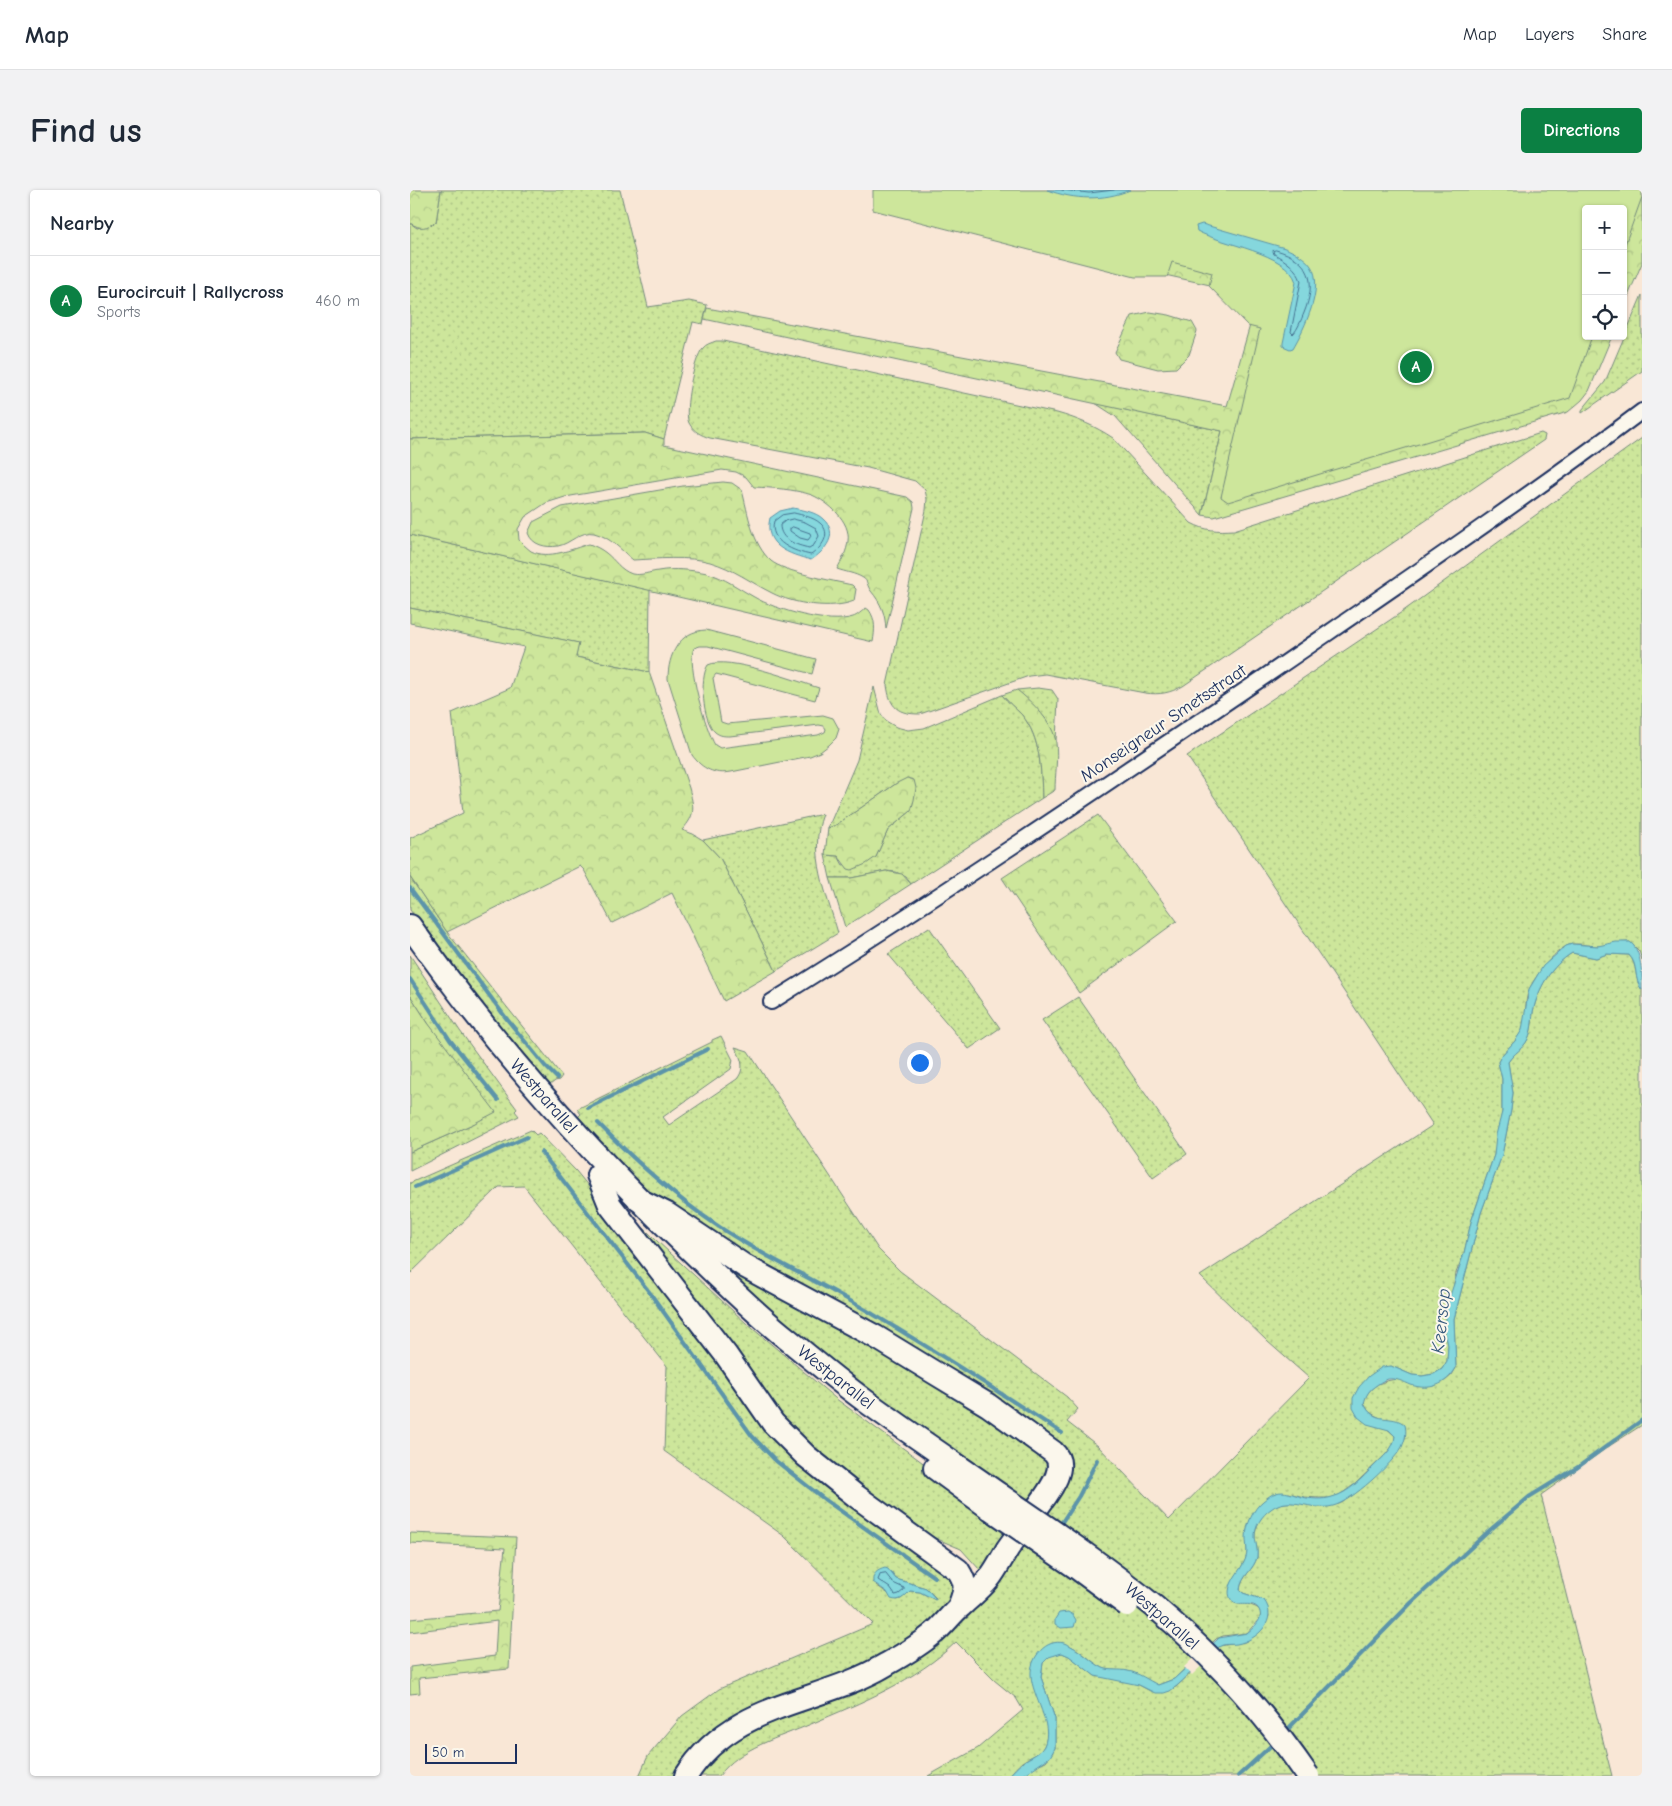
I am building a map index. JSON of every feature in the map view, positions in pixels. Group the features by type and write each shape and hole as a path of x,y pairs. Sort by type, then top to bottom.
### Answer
{"main road":[{"name":"Westparallel","path":"410,926 548,1112 598,1175 721,1298 771,1341 860,1411 996,1502 1108,1571 1180,1630 1220,1668 1262,1714 1308,1776"},
{"name":"Westparallel","path":"410,948 452,1006 548,1112 735,1292 779,1332 1119,1598 1165,1637 1230,1700 1291,1776"},
{"path":"598,1175 610,1205 726,1355 773,1423 806,1456 856,1496 958,1570 965,1581 964,1594 959,1607"},
{"path":"639,1200 667,1214 746,1267 876,1338 942,1377 988,1406 1058,1456 1059,1462 1057,1474 1049,1491 988,1579 934,1633 886,1665 858,1679 774,1708 733,1728 706,1752 686,1776"}],"street":[{"name":"Monseigneur Smetsstraat","path":"771,1002 852,952 1113,779 1570,465 1642,411"}],"green space":[{"path":"410,190 441,190 436,222 423,227 417,227 410,223"},
{"path":"441,190 620,190 648,307 689,301 707,305 703,324 693,322 664,439 645,433 410,439 410,223 417,228 436,222"},
{"path":"873,190 1642,190 1642,197 1627,239 1627,205 1582,205 1582,340 1591,340 1570,398 1228,502 1221,497 1260,329 1248,326 1209,286 1212,273 1172,262 1167,277 1135,277 873,210"},
{"path":"1642,192 1642,263 1627,299 1627,250 1627,234"},
{"path":"1171,259 1214,272 1210,285 1165,275"},
{"path":"1642,295 1642,371 1582,413 1582,410 1605,382 1623,340 1627,340 1627,330"},
{"path":"707,308 1227,406 1250,325 1263,327 1230,462 1582,339 1610,340 1589,391 1568,412 1214,517 1202,515 1222,431 704,319"},
{"path":"1150,312 1192,322 1197,331 1189,355 1176,368 1158,369 1119,359 1115,352 1132,316"},
{"path":"716,341 1057,413 1079,420 1113,438 1191,523 1212,530 1234,530 1541,433 1545,435 1544,440 1183,686 1169,692 1155,694 1045,674 1029,676 920,714 912,714 896,708 890,699 887,685 926,510 927,499 925,490 915,481 868,468 710,438 698,433 689,423 688,417 687,408 690,385 700,353 703,348"},
{"path":"1095,403 1222,431 1202,515 1115,416"},
{"path":"645,433 664,439 664,445 907,497 913,502 914,508 886,629 882,608 866,581 857,575 837,569 845,552 848,534 846,526 837,513 825,502 812,495 791,490 754,487 746,477 736,472 722,470 565,497 546,503 525,517 518,529 519,540 531,551 545,554 560,553 589,544 604,552 632,574 664,570 689,570 707,573 726,580 775,607 817,618 843,619 858,615 866,608 869,610 874,621 873,642 410,535 410,439"},
{"path":"1642,438 1642,960 1639,951 1630,942 1604,946 1573,944 1560,950 1541,970 1532,984 1529,990 1521,1033 1498,1062 1502,1079 1502,1112 1494,1155 1456,1273 1445,1332 1448,1345 1447,1361 1442,1369 1433,1374 1422,1376 1412,1375 1391,1366 1353,1398 1395,1436 1395,1443 1355,1484 1341,1494 1331,1498 1318,1498 1289,1493 1261,1503 1247,1530 1247,1555 1245,1561 1230,1586 1248,1604 1258,1608 1261,1613 1260,1618 1247,1633 1223,1636 1216,1639 1174,1679 1158,1685 1127,1671 1103,1668 1075,1648 1065,1644 1055,1643 1047,1647 1037,1657 1033,1668 1037,1694 1046,1721 1047,1734 1044,1746 1020,1764 1009,1776 928,1776 978,1748 1023,1710 1016,1698 994,1680 956,1642 923,1668 887,1690 749,1750 728,1766 719,1776 696,1776 735,1737 919,1653 1068,1471 664,1205 603,1148 578,1117 581,1114 577,1109 721,1036 733,1060 731,1069 663,1117 669,1125 737,1079 742,1067 741,1059 735,1047 748,1051 878,1249 900,1271 1067,1397 1078,1409 1067,1422 1098,1446 1169,1520 1309,1378 1268,1342 1200,1276 1433,1125 1187,756 1402,612"},
{"path":"723,482 732,483 742,490 755,537 759,546 771,561 787,569 852,585 856,589 854,601 835,605 801,603 772,593 727,568 702,560 672,558 633,560 610,541 594,533 585,533 562,545 553,547 536,543 528,533 533,522 562,507 683,486"},
{"path":"410,535 650,590 649,672 576,657 578,643 410,608"},
{"path":"410,608 579,643 576,657 649,672 692,800 692,815 682,830 703,840 720,858 776,971 724,1001 672,893 612,923 584,870 580,866 447,932 410,877 410,838 463,813 452,713 510,688 524,647 410,623"},
{"path":"706,630 816,659 812,674 708,646 694,648 692,656 698,696 715,745 720,748 818,735 825,732 826,729 824,726 819,725 730,736 722,736 715,732 711,727 705,710 703,689 705,671 708,665 718,663 746,666 819,688 815,700 716,674 713,678 721,722 727,724 823,715 833,718 839,729 836,738 820,752 810,756 731,772 714,772 700,764 692,755 668,679 670,661 677,646 689,635 697,631"},
{"path":"874,687 881,714 886,721 896,727 908,730 924,728 1002,695 1022,715 1033,734 1039,755 1042,798 911,884 906,877 896,872 886,871 851,878 830,878 825,855 838,856 843,865 876,857 888,830 911,811 897,783 836,825 828,828 857,760"},
{"path":"1038,688 1052,690 1058,699 1056,741 1046,719 1017,690"},
{"path":"1017,690 1047,721 1056,743 1055,790 1042,798 1039,755 1033,734 1022,715 1002,695"},
{"path":"907,778 914,780 916,788 911,811 888,830 876,857 852,870 848,869 838,856 825,855 828,828 836,825"},
{"path":"823,814 817,844 818,859 824,889 838,933 776,971 720,858 703,840"},
{"path":"1098,815 1177,921 1079,993 1002,878"},
{"path":"886,871 902,874 911,884 845,927 830,878 851,878"},
{"path":"410,877 447,932 562,1076 559,1080 550,1085 529,1065 453,969 410,910"},
{"path":"929,927 1000,1028 969,1049 888,954"},
{"path":"1572,953 1596,958 1607,954 1629,955 1634,963 1638,982 1642,990 1642,1425 1541,1495 1612,1776 1022,1776 1034,1766 1046,1761 1055,1748 1055,1719 1041,1677 1043,1663 1049,1656 1062,1653 1069,1656 1095,1676 1122,1680 1139,1685 1150,1691 1176,1687 1219,1646 1245,1642 1260,1632 1269,1616 1264,1600 1243,1593 1240,1590 1257,1557 1255,1534 1259,1522 1265,1513 1272,1507 1291,1502 1341,1503 1382,1469 1406,1437 1368,1410 1365,1405 1365,1398 1374,1386 1383,1382 1404,1379 1445,1381 1452,1375 1456,1368 1454,1319 1481,1213 1502,1155 1511,1110 1513,1093 1508,1062 1524,1046 1528,1039 1535,1003 1546,978 1564,958"},
{"path":"410,955 460,1031 517,1109 515,1111 519,1116 410,1171 410,1152 475,1123 428,1023 410,995"},
{"path":"410,995 428,1023 496,1112 410,1152"},
{"path":"1078,997 1187,1154 1153,1178 1042,1020"},
{"path":"531,1130 536,1135 539,1133 576,1171 637,1246 725,1367 954,1580 953,1599 924,1630 676,1776 639,1776 648,1756 682,1716 719,1689 873,1624 784,1536 664,1451 667,1366 524,1186 499,1187 410,1274 410,1183","holes":["891,1572 896,1579 926,1588 936,1598 935,1600 920,1592 910,1591 897,1600 876,1585"]},
{"path":"613,1197 657,1241 746,1323 835,1398 949,1482 984,1515 983,1518 993,1525 1016,1494 882,1408 688,1243 985,1408 1050,1464 1042,1487 983,1571 961,1549 928,1535 905,1522 781,1422"},
{"path":"410,1533 516,1537 509,1669 419,1678 420,1693 410,1694 410,1667 495,1656 497,1621 410,1632 410,1619 498,1611 505,1548 410,1543"}],"water":[{"path":"1047,190 1130,190 1110,196 1089,198 1068,196"},
{"path":"1202,224 1285,248 1303,257 1309,263 1315,275 1314,296 1307,319 1293,348 1290,349 1283,346 1296,282 1290,272 1280,263 1267,256 1197,231 1196,226"},
{"path":"793,508 817,515 823,519 830,530 829,542 811,560 794,555 780,547 770,536 770,518 780,511"},
{"path":"1616,942 1630,942 1637,951 1642,977 1642,990 1639,986 1634,963 1629,955 1607,954 1596,958 1572,953 1558,964 1546,978 1535,1003 1528,1039 1524,1046 1508,1062 1513,1093 1511,1110 1502,1155 1481,1213 1454,1319 1456,1368 1447,1379 1431,1387 1418,1387 1397,1380 1386,1380 1370,1390 1364,1403 1368,1410 1378,1417 1395,1420 1405,1425 1405,1439 1397,1454 1371,1481 1341,1503 1333,1506 1317,1507 1286,1503 1271,1509 1265,1515 1259,1522 1255,1534 1257,1557 1240,1590 1243,1593 1264,1600 1268,1607 1269,1615 1264,1628 1245,1642 1223,1645 1212,1652 1183,1681 1170,1691 1155,1693 1139,1685 1095,1676 1069,1656 1062,1653 1049,1657 1043,1663 1041,1677 1055,1719 1055,1748 1050,1757 1022,1776 1009,1776 1025,1760 1044,1746 1046,1738 1045,1720 1032,1683 1031,1669 1036,1656 1045,1646 1057,1642 1064,1643 1103,1668 1132,1672 1158,1685 1174,1679 1219,1638 1247,1633 1259,1621 1261,1615 1258,1608 1252,1605 1236,1604 1230,1597 1229,1591 1246,1557 1247,1528 1259,1504 1271,1495 1279,1492 1317,1499 1338,1495 1355,1484 1390,1449 1395,1436 1389,1430 1367,1424 1358,1417 1353,1408 1353,1398 1359,1387 1369,1376 1382,1367 1391,1366 1412,1375 1422,1376 1434,1374 1442,1369 1447,1361 1448,1345 1445,1332 1447,1305 1464,1253 1471,1222 1494,1155 1496,1135 1502,1112 1502,1079 1498,1062 1522,1030 1529,989 1543,966 1566,946 1572,944 1598,946"},
{"path":"885,1568 896,1579 926,1588 936,1600 920,1592 910,1591 904,1597 891,1599 887,1592 873,1582 873,1576 876,1572"},
{"path":"1068,1612 1076,1620 1074,1627 1061,1628 1055,1624 1055,1619 1059,1613"}],"pier":[{"path":"1208,1644 1216,1652 1192,1675 1184,1667"}],"waterway":[{"path":"410,888 506,1018 557,1078"},
{"path":"410,979 450,1040 498,1100"},
{"path":"588,1108 708,1049"},
{"path":"598,1123 654,1177 715,1224 901,1331 1062,1433"},
{"path":"415,1187 527,1137"},
{"path":"541,1152 650,1293 752,1436 776,1461 824,1499 934,1577"},
{"path":"1285,1732 1411,1603 1490,1530 1529,1497 1578,1467 1642,1420"},
{"path":"1062,1522 1079,1496 1097,1460"},
{"path":"1238,1776 1275,1742"}],"place":[{"name":"Eurocircuit | Rallycross","path":"1416,367"}],"water label":[{"name":"Keersop","path":"1440,1321"}]}
